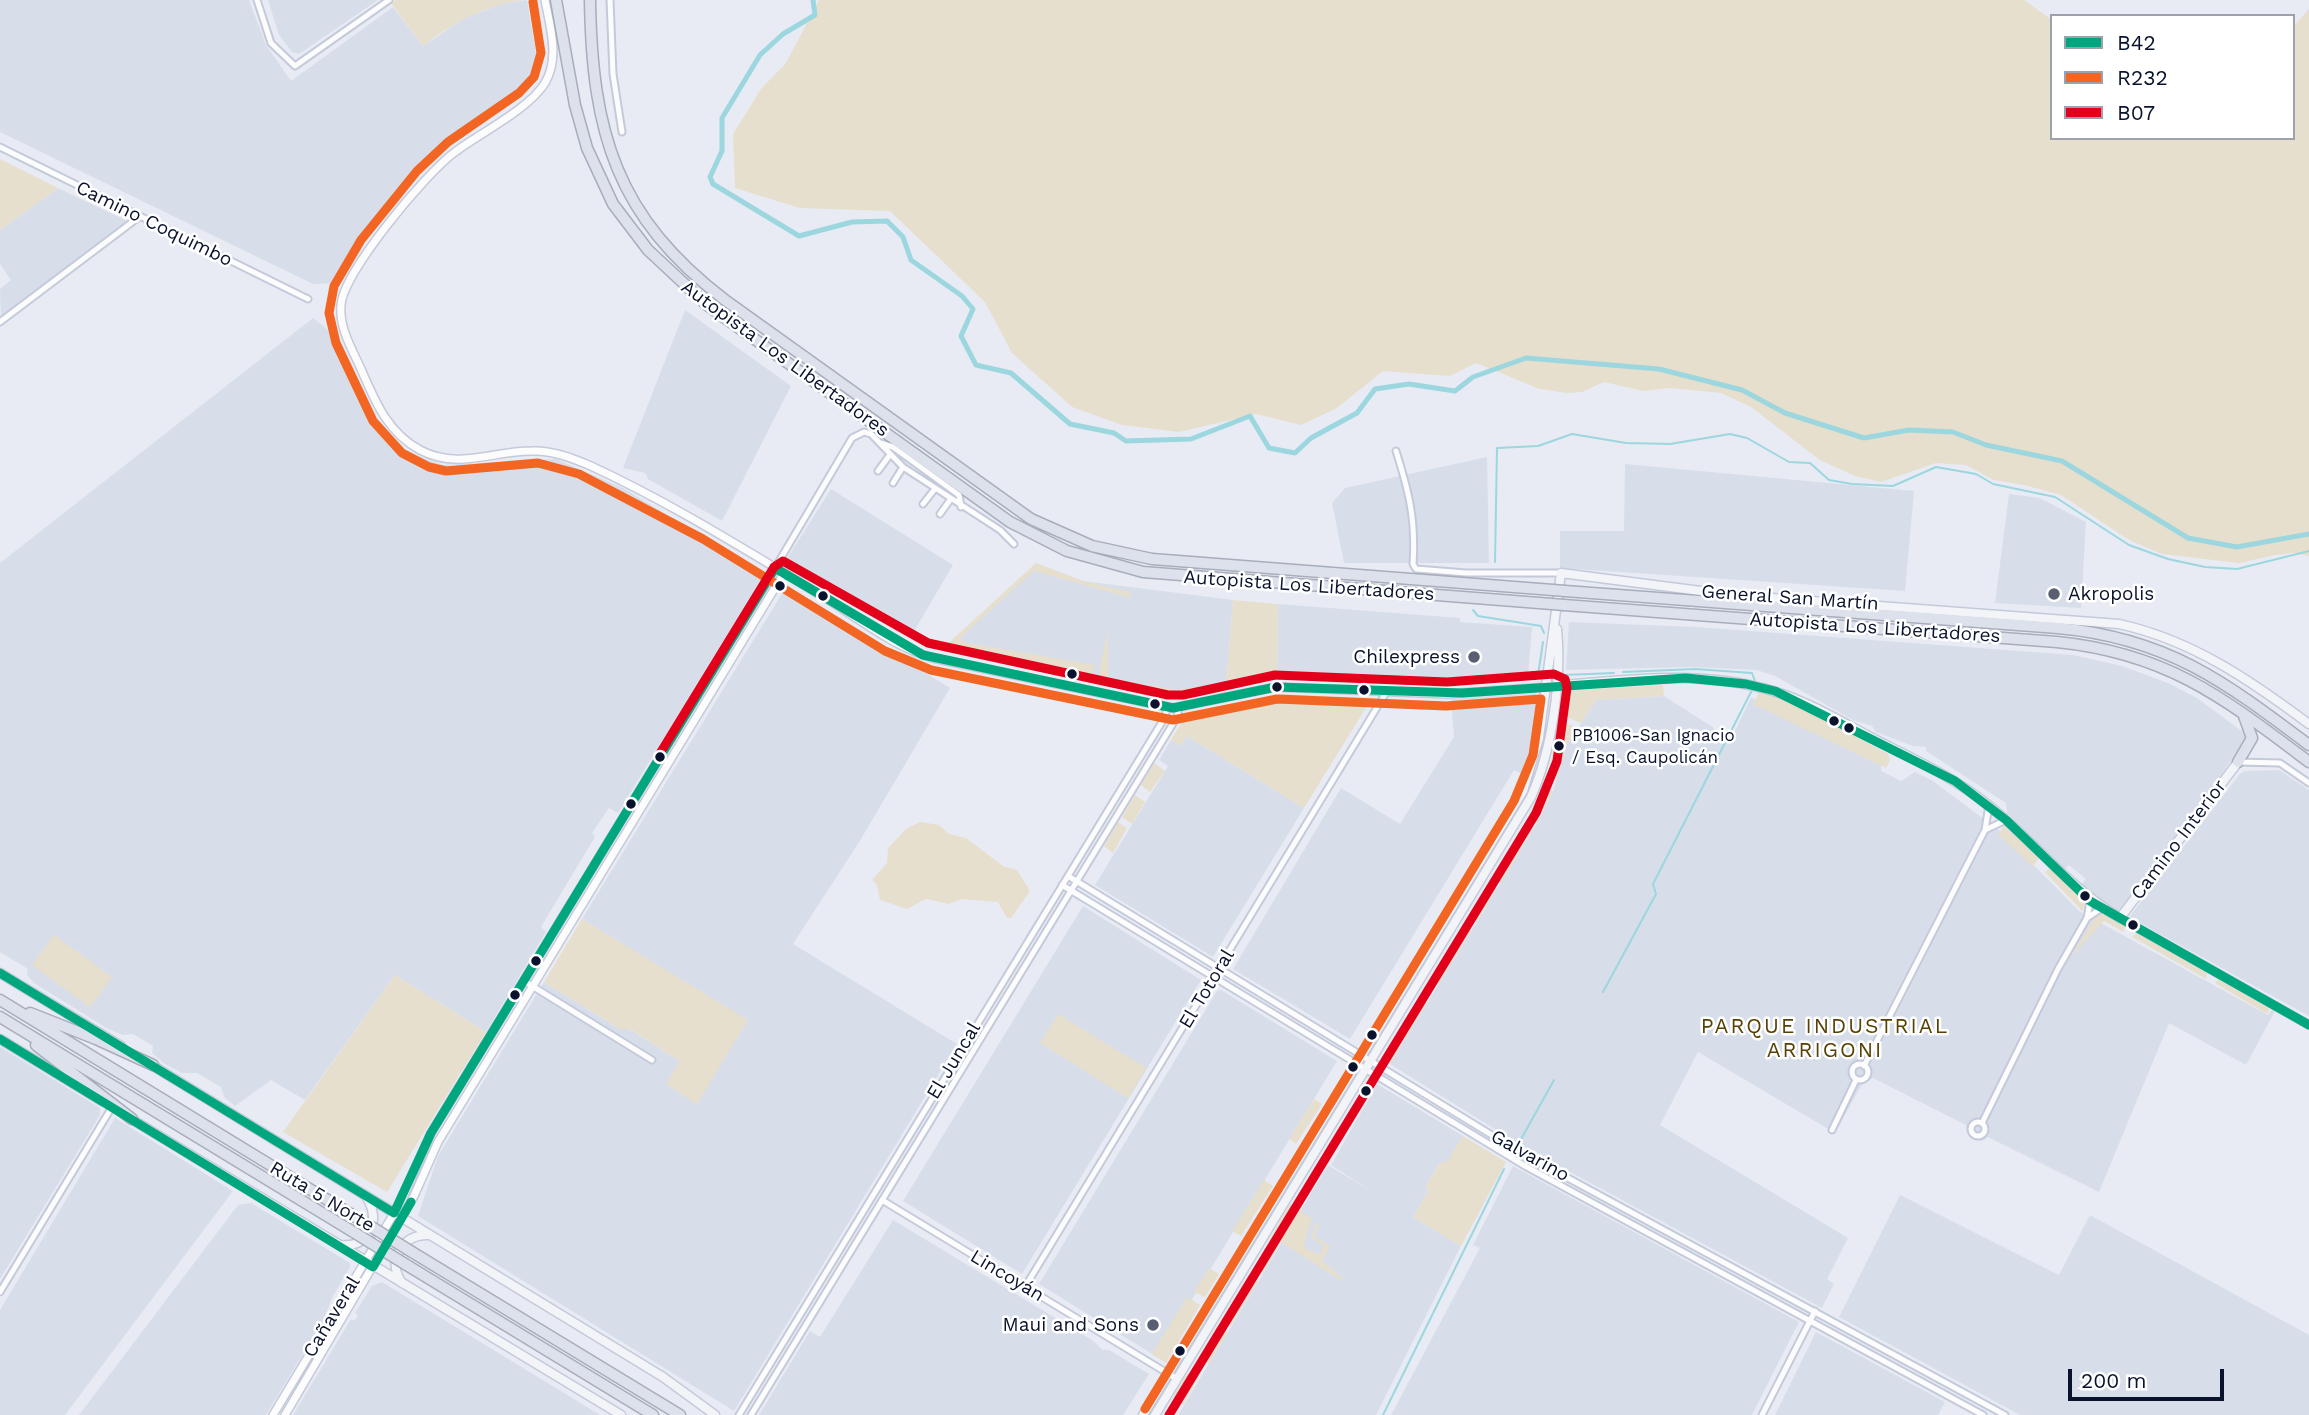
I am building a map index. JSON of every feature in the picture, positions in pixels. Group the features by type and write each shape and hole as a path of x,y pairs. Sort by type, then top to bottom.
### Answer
{"highway":[{"name":"Autopista Los Libertadores","path":"556,0 571,89 587,148 613,204 648,250 707,305 1010,522 1073,554 1143,572 2083,645 2125,653 2167,668 2202,685 2309,762"},
{"name":"Autopista Los Libertadores","path":"590,0 592,72 604,134 629,193 660,240 690,271 725,300 1031,519 1092,546 1152,559 2058,628 2108,635 2155,648 2204,670 2309,745"},
{"path":"2238,762 2248,757 2252,734 2239,710"},
{"path":"2,1001 153,1065"},
{"name":"Ruta 5 Norte","path":"2,1001 680,1415"},
{"path":"5,1019 132,1119"},
{"name":"Ruta 5 Norte","path":"5,1019 653,1415"}],"main road":[{"path":"1155,1415 1510,834 1540,776 1561,573"},
{"name":"General San Martín","path":"1561,573 1732,595 2119,624 2163,636 2202,653 2253,683 2309,723"},
{"path":"1550,686 1672,678 1746,684 1784,694 1920,761 1989,805 2090,901 2120,918"},
{"path":"1143,1415 1501,828 1530,775 1548,709"},
{"name":"Camino Interior","path":"2120,918 2238,762"},
{"path":"1501,828 1510,834"},
{"path":"1485,855 1491,855 1493,860"},
{"path":"0,973 663,1377 715,1415"},
{"path":"1389,1012 1397,1018"},
{"path":"0,1039 369,1265 621,1415"},
{"path":"1296,1164 1304,1170"},
{"path":"335,1244 352,1245 370,1233 374,1214 366,1196"},
{"path":"403,1284 396,1270 398,1252 414,1237 431,1236"},
{"path":"1189,1341 1197,1347"}],"street":[{"path":"257,0 268,38 293,66 389,0"},
{"path":"545,0 552,44 551,67 541,89 435,167 346,285 341,303 346,335 381,413 394,430 419,449 457,460 530,450 569,457 683,512 923,655 1167,707 1179,708 1276,687 1462,693 1550,686"},
{"path":"610,0 613,74 622,132"},
{"name":"Camino Coquimbo","path":"0,147 308,299"},
{"path":"0,322 139,217"},
{"path":"775,568 852,438 864,432 880,443 893,447 959,495 961,507"},
{"path":"880,443 903,467 934,490 1000,530 1014,544"},
{"name":"General San Martín","path":"1396,451 1413,511 1414,567 1466,573 1561,573"},
{"path":"878,471 890,456"},
{"path":"893,483 903,467"},
{"path":"923,504 934,490"},
{"path":"940,514 950,500"},
{"name":"Cañaveral","path":"398,1216 431,1133 775,568"},
{"name":"Cañaveral","path":"285,1415 438,1142 784,573"},
{"name":"El Totoral","path":"1025,1287 1387,691"},
{"name":"El Juncal","path":"739,1415 1165,717 1167,707"},
{"name":"El Juncal","path":"751,1415 1177,717 1179,708"},
{"path":"2248,757 2280,763 2309,783"},
{"path":"1856,1080 1867,1076 1864,1066 1985,830 1989,805"},
{"path":"1985,830 2006,820"},
{"name":"Galvarino","path":"1068,876 1510,1146 2004,1415"},
{"name":"Galvarino","path":"1062,885 1505,1155 1983,1415"},
{"path":"1982,1123 2058,969 2087,918 2090,901"},
{"path":"2087,918 2102,908"},
{"path":"2120,918 2309,1025"},
{"path":"524,981 653,1060"},
{"path":"1832,1130 1856,1080 1853,1069 1859,1064 1864,1066"},
{"path":"0,1292 112,1107"},
{"path":"1505,1155 1510,1146"},
{"name":"Lincoyán","path":"873,1194 1177,1379"},
{"path":"1662,1241 1668,1232"},
{"name":"Cañaveral","path":"273,1415 369,1265"},
{"path":"1762,1415 1815,1311"},
{"path":"757,1385 766,1391"}],"shaded area":[{"path":"0,0 249,0 266,45 291,81 393,7 423,46 466,17 505,3 527,0 539,72 523,91 452,139 419,167 351,256 353,258 336,283 313,284 0,132"},
{"path":"268,0 378,0 299,54 292,52 279,35"},
{"path":"396,0 523,0 495,6 470,16 423,46 391,3"},
{"path":"819,0 2024,0 2050,19 2050,140 2295,140 2295,25 2309,9 2309,556 2293,553 2239,563 2162,554 2129,540 2061,495 1994,480 1966,465 1936,463 1881,482 1855,476 1820,460 1751,407 1721,393 1670,388 1643,391 1604,382 1582,392 1567,393 1540,389 1476,363 1450,376 1383,371 1337,408 1301,425 1256,414 1179,432 1122,425 1072,407 1012,353 985,302 890,211 800,208 735,188 733,134 761,89 786,63"},
{"path":"0,159 58,188 0,230"},
{"path":"58,188 127,221 1,319 0,289 11,280 0,264 0,230"},
{"path":"685,310 791,386 722,521 648,479 645,473 623,468"},
{"path":"313,318 336,336 378,425 406,452 443,465 556,459 623,488 760,572 762,577 618,813 609,808 592,833 595,837 541,927 546,932 486,1032 395,975 305,1100 271,1080 235,1106 224,1097 221,1087 197,1073 182,1073 165,1064 152,1053 153,1046 133,1034 123,1035 108,1029 34,983 27,975 28,969 0,952 0,563"},
{"path":"1487,457 1489,563 1344,563 1332,503 1345,488"},
{"path":"1625,464 1914,491 1905,591 1560,568 1560,531 1624,531"},
{"path":"831,489 953,565 910,638 786,560"},
{"path":"2009,494 2040,498 2086,522 2081,608 1995,603"},
{"path":"1036,563 1083,581 1233,600 1226,687 1167,699 942,651"},
{"path":"1036,563 1083,581 1129,592 1131,598 1034,571 960,638 963,642 1095,665 1089,680 942,649"},
{"path":"786,587 950,688 861,839 793,944 957,1044 734,1411 418,1216 438,1156 544,982 620,1029 629,1029 680,1061 748,1021 582,919"},
{"path":"1233,600 1278,604 1277,678 1226,687"},
{"path":"1278,604 1460,618 1460,622 1532,627 1528,675 1457,679 1455,685 1360,684 1319,682 1314,677 1307,680 1277,678"},
{"path":"1569,622 1697,627 2073,655 2122,666 2168,683 2197,698 2247,735 2221,776 2119,912 2080,886 2086,879 2069,865 2064,870 2007,813 2006,803 1926,751 1926,747 1913,746 1876,732 1872,726 1853,720 1775,676 1757,670 1693,667 1566,670"},
{"path":"1108,630 1108,676 1115,680 1178,690 1225,682 1224,686 1166,697 1102,684 1098,678"},
{"path":"1663,685 1664,696 1596,700 1581,723 1558,714 1562,691"},
{"path":"1535,693 1534,729 1523,775 1514,770 1350,1039 1233,969 1341,788 1400,824 1454,737 1451,699"},
{"path":"1759,693 1780,696 1888,754 1890,760 1886,768 1753,704"},
{"path":"1283,694 1372,698 1304,808 1187,736 1180,746 1171,740 1188,712"},
{"path":"1664,696 1731,739 1751,698 1774,703 1881,755 1881,771 1901,781 1915,772 1933,781 2001,832 2079,911 2268,1015 2272,1009 2275,1011 2246,1065 2169,1023 2099,1192 1988,1137 1982,1141 1972,1139 1966,1125 1873,1078 1861,1086 1835,1133 1698,1052 1660,1125 1848,1238 1827,1279 1834,1284 1822,1308 1522,1146 1390,1064 1537,823 1553,791 1566,746 1596,700"},
{"path":"1557,720 1578,728 1566,746 1557,777 1550,773"},
{"path":"1187,736 1304,808 1213,957 1095,885 1168,766 1159,760 1171,740 1180,746"},
{"path":"1154,763 1165,771 1150,792 1141,785"},
{"path":"2279,770 2309,790 2309,1016 2129,917 2240,774 2245,771"},
{"path":"1546,788 1553,791 1537,823 1528,817 1542,790"},
{"path":"1135,795 1145,802 1132,824 1122,817"},
{"path":"920,822 939,825 949,834 966,838 1003,866 1017,870 1030,891 1011,918 1007,918 998,902 962,899 949,904 926,899 907,909 880,900 877,885 872,880 887,863 888,848 906,829"},
{"path":"1118,822 1127,828 1113,853 1104,846"},
{"path":"1526,825 1533,829 1501,883 1492,877"},
{"path":"2004,826 2039,857 2033,867 1998,834"},
{"path":"2050,868 2086,903 2082,911 2045,872"},
{"path":"1488,883 1497,888 1477,921 1469,917"},
{"path":"1083,906 1201,980 1022,1274 903,1201"},
{"path":"2099,911 2126,926 2123,932 2104,921 2071,957"},
{"path":"582,919 748,1020 697,1104 666,1084 680,1061 630,1029 620,1029 544,982"},
{"path":"1461,929 1471,931 1438,985 1430,980"},
{"path":"2137,932 2207,973 2206,979 2132,937"},
{"path":"54,935 112,977 90,1007 32,965"},
{"path":"395,975 486,1032 387,1192 283,1132"},
{"path":"2218,979 2270,1008 2267,1014 2215,983"},
{"path":"1221,990 1337,1061 1157,1357 1039,1284 1217,991"},
{"path":"1419,998 1427,1003 1390,1064 1382,1058"},
{"path":"1058,1014 1146,1068 1128,1098 1040,1043"},
{"path":"0,1047 100,1108 100,1115 0,1279"},
{"path":"1377,1084 1463,1136 1446,1164 1441,1161 1425,1187 1429,1190 1413,1217 1461,1246 1376,1415 1178,1415 1328,1165 1372,1192 1331,1165"},
{"path":"1314,1099 1322,1104 1296,1144 1289,1139"},
{"path":"115,1118 233,1191 65,1415 0,1415 0,1310"},
{"path":"1463,1136 1506,1162 1461,1246 1413,1217 1429,1190 1425,1187 1441,1161 1446,1163"},
{"path":"1513,1166 1799,1322 1752,1415 1391,1415 1480,1248 1473,1245"},
{"path":"1264,1180 1273,1186 1241,1236 1232,1231"},
{"path":"1900,1195 2059,1275 2090,1215 2309,1335 2309,1415 2020,1415 1839,1317"},
{"path":"251,1203 350,1263 324,1319 266,1415 79,1415 238,1205"},
{"path":"1290,1204 1312,1219 1304,1243 1305,1248 1319,1255 1324,1247 1311,1237 1316,1223 1319,1225 1314,1236 1330,1246 1322,1261 1343,1278 1342,1281 1281,1242 1262,1274 1256,1264"},
{"path":"893,1220 1092,1340 1103,1350 1109,1350 1149,1374 1123,1415 759,1415 810,1331 820,1337"},
{"path":"1209,1268 1219,1274 1205,1297 1194,1292"},
{"path":"1249,1274 1258,1282 1231,1325 1221,1321"},
{"path":"382,1282 600,1415 293,1415 351,1319 354,1321 358,1316 355,1313 372,1286"},
{"path":"1187,1297 1200,1305 1166,1363 1152,1354"},
{"path":"1217,1326 1228,1332 1209,1364 1199,1357"},
{"path":"1816,1332 1945,1402 1938,1415 1775,1415"},
{"path":"1192,1372 1199,1376 1183,1405 1173,1397 1186,1375"}],"waterway":[{"path":"813,0 815,15 783,34 760,55 722,118 722,151 710,177 713,184 799,236 852,222 887,221 903,237 911,260 962,296 973,309 961,336 976,365 1011,373 1070,424 1114,433 1126,441 1191,439 1250,416 1269,448 1295,453 1311,438 1357,413 1375,389 1409,384 1455,391 1473,377 1526,358 1659,369 1742,390 1785,413 1864,438 1909,430 1953,432 1986,445 2062,461 2188,538 2237,547 2309,534"},
{"path":"1495,562 1497,448 1538,446 1572,434 1626,443 1670,444 1730,434 1747,438 1789,462 1810,463 1829,480 1852,484 1893,486 1936,467 1976,474 1993,484 2055,497 2129,545 2168,559 2205,567 2237,569 2309,551"},
{"path":"1473,610 1478,616 1541,626 1544,633"},
{"path":"1538,675 1543,642"},
{"path":"1623,672 1695,669 1752,673 1755,681"},
{"path":"1563,675 1614,673"},
{"path":"1603,992 1656,894 1653,884 1752,690"},
{"path":"1520,1141 1554,1080"},
{"path":"1383,1415 1504,1169"}],"transit line":[{"name":"R232","path":"533,2 541,53 534,77 519,93 448,142 417,171 361,240 334,286 329,313 336,343 373,421 402,453 429,467 446,471 538,463 579,474 703,539 885,651 931,670 1173,720 1277,699 1446,706 1541,699 1533,755 1514,801 1145,1409"},
{"name":"B07","path":"659,755 774,567 783,561 928,643 1168,695 1183,695 1275,675 1447,682 1554,674 1565,679 1567,688 1557,761 1536,813 1169,1415"},
{"name":"B42","path":"0,973 394,1213 431,1133 775,568 923,655 1173,708 1276,687 1462,693 1686,678 1746,684 1775,691 1955,781 2006,820 2090,901 2309,1025"},
{"name":"B42","path":"0,1039 373,1267 411,1202"}],"place":[{"name":"Akropolis","path":"2054,594"},
{"name":"Chilexpress","path":"1474,657"},
{"name":"PB1006-San Ignacio / Esq. Caupolicán","path":"1559,746"},
{"name":"Maui and Sons","path":"1153,1325"}],"district":[{"name":"PARQUE INDUSTRIAL ARRIGONI","path":"1825,1039"}]}
